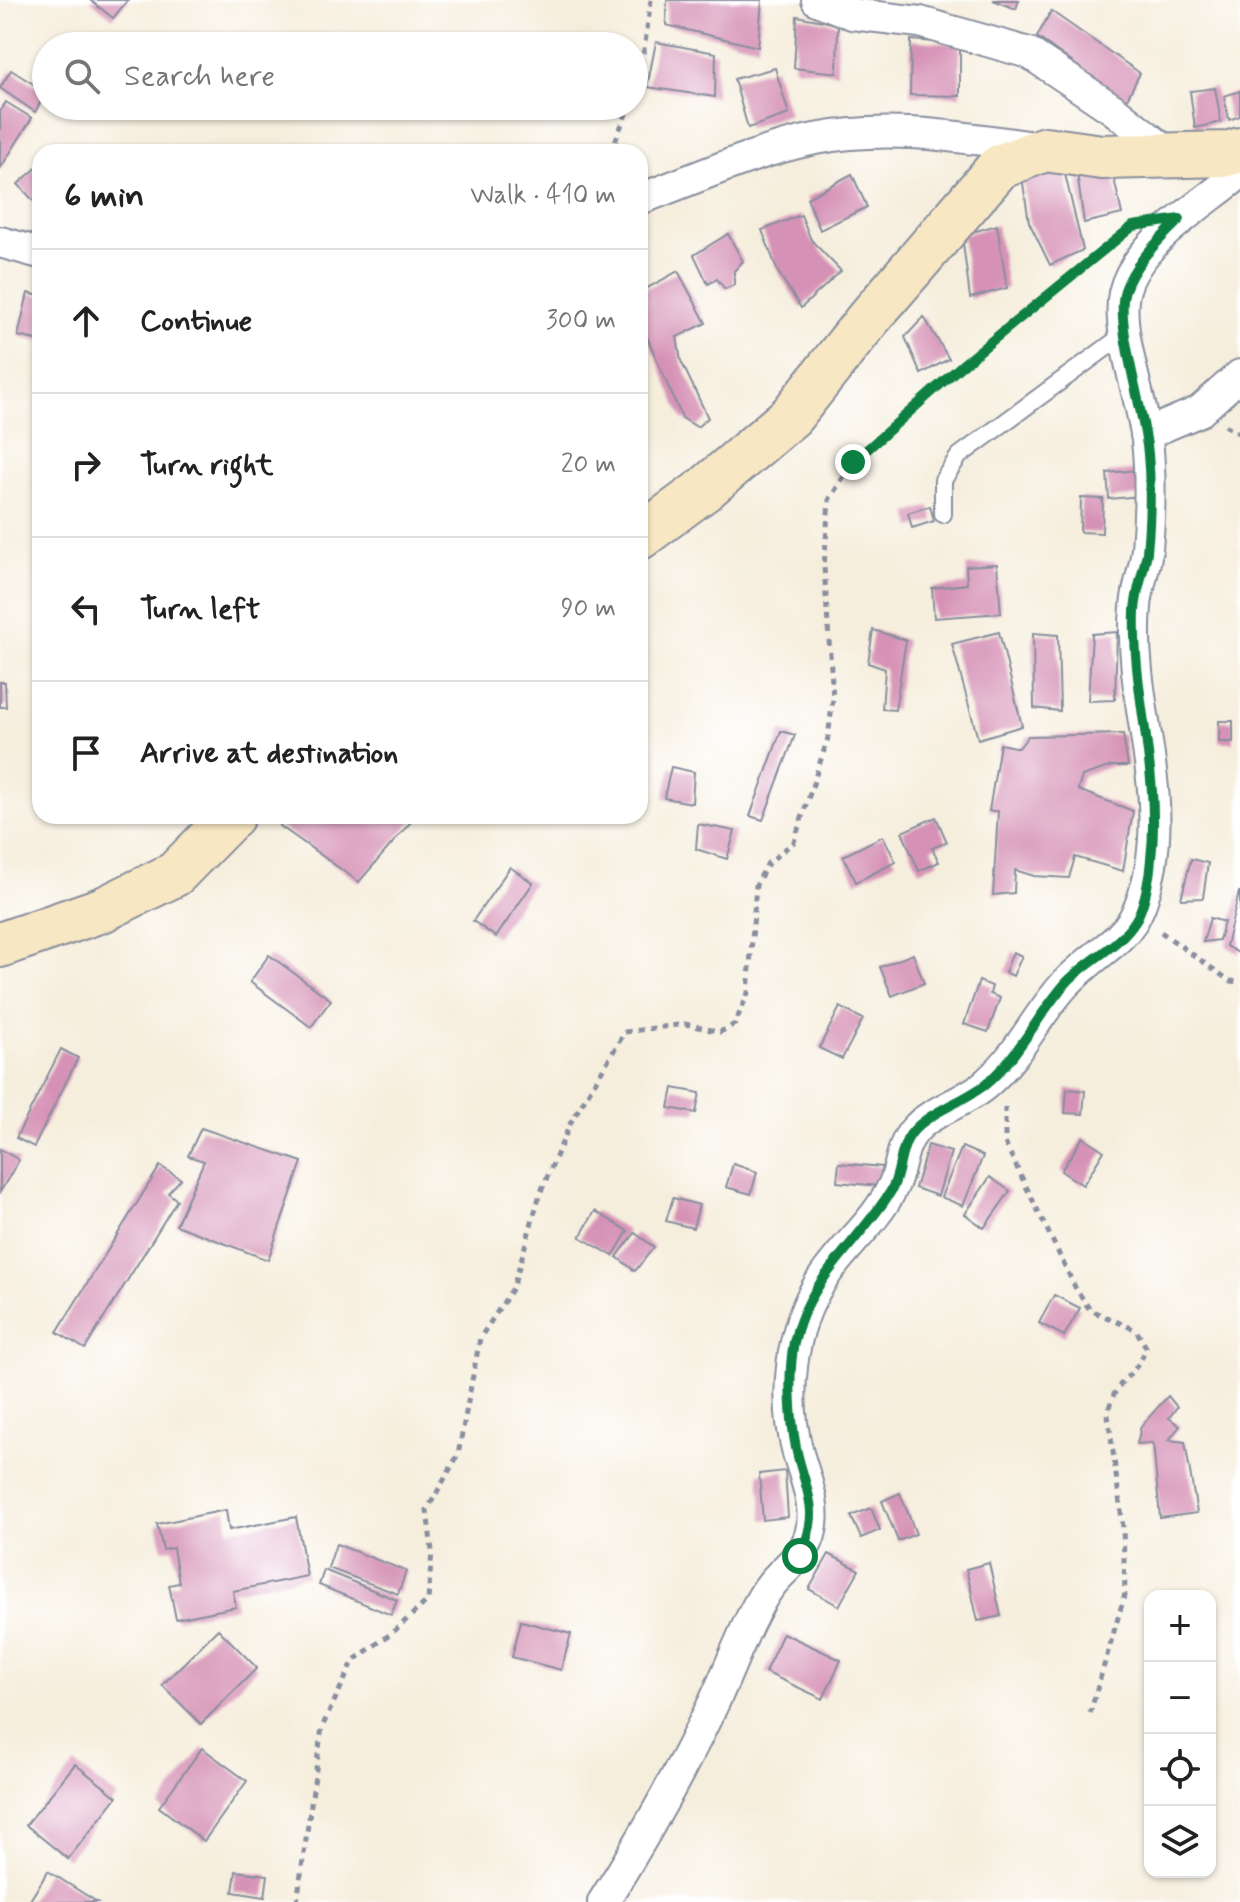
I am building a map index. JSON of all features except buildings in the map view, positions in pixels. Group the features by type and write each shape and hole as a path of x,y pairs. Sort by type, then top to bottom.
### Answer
{"main road":[{"path":"648,531 705,489 791,416 868,319 999,167 1045,149 1102,157 1227,154 1240,150"},
{"path":"0,945 104,909 175,874 224,824"}],"street":[{"path":"817,0 852,14 920,22 1029,53 1114,110 1171,155"},
{"path":"648,196 763,153 815,139 878,132 936,133 1045,149"},
{"path":"603,1902 685,1761 769,1587 800,1556 812,1530 811,1494 796,1446 791,1391 794,1341 817,1285 894,1186 906,1141 918,1125 959,1104 988,1083 1023,1045 1066,983 1114,945 1138,916 1151,861 1154,784 1140,690 1135,609 1147,552 1150,480 1146,434 1126,333 1124,292 1143,257 1180,219 1240,173"},
{"path":"0,242 32,251"},
{"path":"1146,434 1200,411 1239,373"}],"lane":[{"path":"943,514 943,480 959,456 1126,333"}],"path":[{"path":"647,32 651,0"},
{"path":"614,144 624,120"},
{"path":"297,1902 322,1727 354,1660 392,1633 428,1600 432,1551 427,1510 458,1455 480,1338 513,1288 540,1194 571,1122 625,1032 685,1024 720,1032 735,1024 748,993 756,885 768,863 794,842 828,738 833,698 824,567 829,500 853,462 961,366 1122,235"},
{"path":"1138,916 1230,981 1240,982"},
{"path":"1006,1103 1005,1143 1075,1287 1090,1310 1136,1330 1146,1347 1134,1371 1116,1384 1110,1397 1108,1415 1123,1527 1125,1594 1090,1713"}],"route":[{"path":"800,1556 812,1530 811,1494 796,1446 791,1391 794,1341 817,1285 894,1186 906,1141 918,1125 959,1104 988,1083 1023,1045 1066,983 1114,945 1138,916 1151,861 1154,784 1140,690 1135,609 1147,552 1150,480 1146,434 1126,333 1124,292 1143,257 1180,219 1133,226 961,366 853,462"}]}
